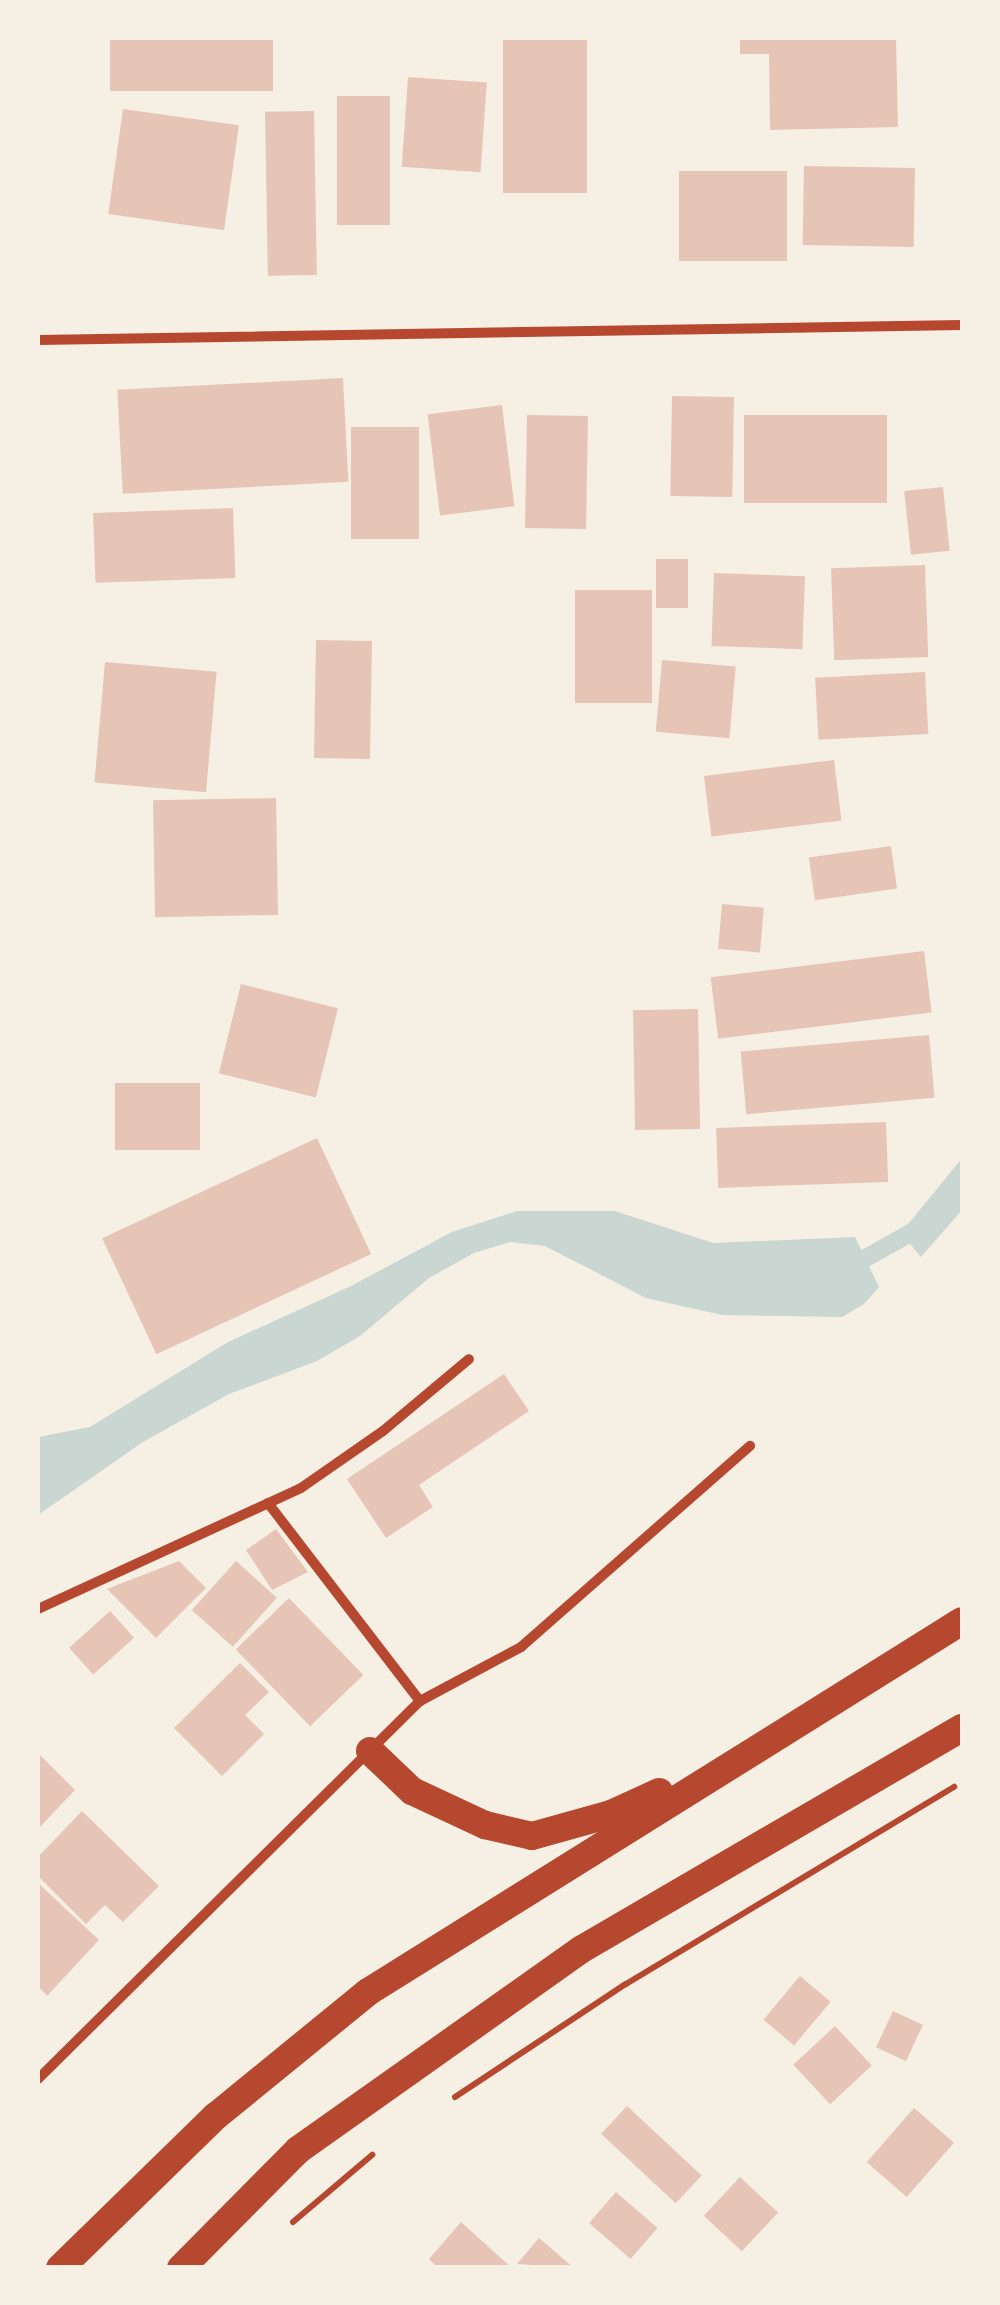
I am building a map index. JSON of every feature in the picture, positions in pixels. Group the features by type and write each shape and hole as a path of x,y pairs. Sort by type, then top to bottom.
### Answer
{"highway":[{"path":"60,2268 216,2116 368,1992 962,1621"},
{"path":"182,2268 298,2150 582,1949 962,1728"},
{"path":"370,1751 412,1791 485,1825 532,1836 610,1814 748,1753"}],"street":[{"path":"38,340 962,325"},
{"path":"38,1609 302,1488 383,1431 469,1358"},
{"path":"38,2078 420,1702 521,1647 750,1446"},
{"path":"268,1502 420,1702"}],"path":[{"path":"444,2104 626,1984 962,1782"},
{"path":"281,2232 380,2149"}],"shaded area":[{"path":"962,1158 962,1210 921,1257 901,1233"},
{"path":"517,1211 615,1211 713,1243 855,1237 879,1287 864,1304 842,1317 722,1315 646,1298 545,1246 510,1242 474,1253 429,1278 360,1336 317,1361 229,1394 143,1442 38,1515 38,1437 90,1427 228,1342 351,1286 452,1232"}],"building":[{"path":"110,38 273,38 273,91 110,91"},
{"path":"503,38 587,38 587,193 503,193"},
{"path":"740,38 896,38 898,127 770,130 769,54 740,54"},
{"path":"408,77 487,83 481,172 402,167"},
{"path":"337,96 390,96 390,225 337,225"},
{"path":"123,109 239,125 224,230 108,214"},
{"path":"314,111 317,275 268,276 265,112"},
{"path":"804,166 915,168 914,247 803,245"},
{"path":"679,171 787,171 787,261 679,261"},
{"path":"343,378 348,482 123,494 117,390"},
{"path":"672,396 734,397 732,497 670,496"},
{"path":"502,405 514,506 440,515 428,414"},
{"path":"527,415 588,416 586,529 525,528"},
{"path":"744,415 887,415 887,503 744,503"},
{"path":"351,427 419,427 419,539 351,539"},
{"path":"943,487 950,551 911,555 904,491"},
{"path":"233,508 235,578 96,583 93,513"},
{"path":"656,559 688,559 688,608 656,608"},
{"path":"925,565 928,657 834,660 831,568"},
{"path":"714,573 805,576 802,649 711,646"},
{"path":"575,590 652,590 652,703 575,703"},
{"path":"316,640 372,641 370,759 314,758"},
{"path":"662,660 736,666 729,738 656,732"},
{"path":"105,662 217,672 206,792 94,783"},
{"path":"925,672 928,734 818,740 815,678"},
{"path":"834,760 841,821 711,837 704,776"},
{"path":"276,798 278,915 155,917 153,800"},
{"path":"891,846 897,889 815,900 809,858"},
{"path":"722,904 764,908 760,952 718,949"},
{"path":"924,951 932,1013 718,1039 711,977"},
{"path":"241,984 338,1008 316,1097 219,1073"},
{"path":"698,1009 700,1129 635,1130 633,1010"},
{"path":"929,1035 934,1098 746,1114 741,1051"},
{"path":"115,1083 200,1083 200,1150 115,1150"},
{"path":"886,1122 888,1182 718,1188 716,1128"},
{"path":"317,1138 371,1254 156,1354 102,1238"},
{"path":"504,1374 529,1411 419,1485 433,1507 386,1538 347,1479"},
{"path":"276,1529 308,1572 272,1590 246,1550"},
{"path":"179,1561 206,1588 156,1638 107,1589"},
{"path":"236,1561 277,1598 233,1647 192,1610"},
{"path":"289,1598 363,1675 310,1726 236,1649"},
{"path":"110,1611 134,1638 93,1675 69,1648"},
{"path":"240,1663 269,1692 245,1715 264,1734 222,1776 174,1728"},
{"path":"38,1753 75,1790 38,1829"},
{"path":"82,1811 159,1886 123,1922 105,1905 86,1924 38,1876 38,1857"},
{"path":"38,1883 99,1940 47,1996 38,1986"},
{"path":"800,1976 831,2002 794,2045 763,2020"},
{"path":"893,2011 923,2025 906,2061 876,2047"},
{"path":"835,2026 872,2065 830,2104 793,2065"},
{"path":"627,2106 702,2176 676,2203 601,2134"},
{"path":"914,2108 954,2143 907,2197 867,2162"},
{"path":"740,2177 778,2212 742,2251 704,2216"},
{"path":"616,2192 658,2228 631,2259 589,2223"},
{"path":"461,2222 512,2268 438,2268 429,2259"},
{"path":"539,2238 574,2268 517,2264"}],"waterway":[{"path":"848,1268 921,1227"}]}
